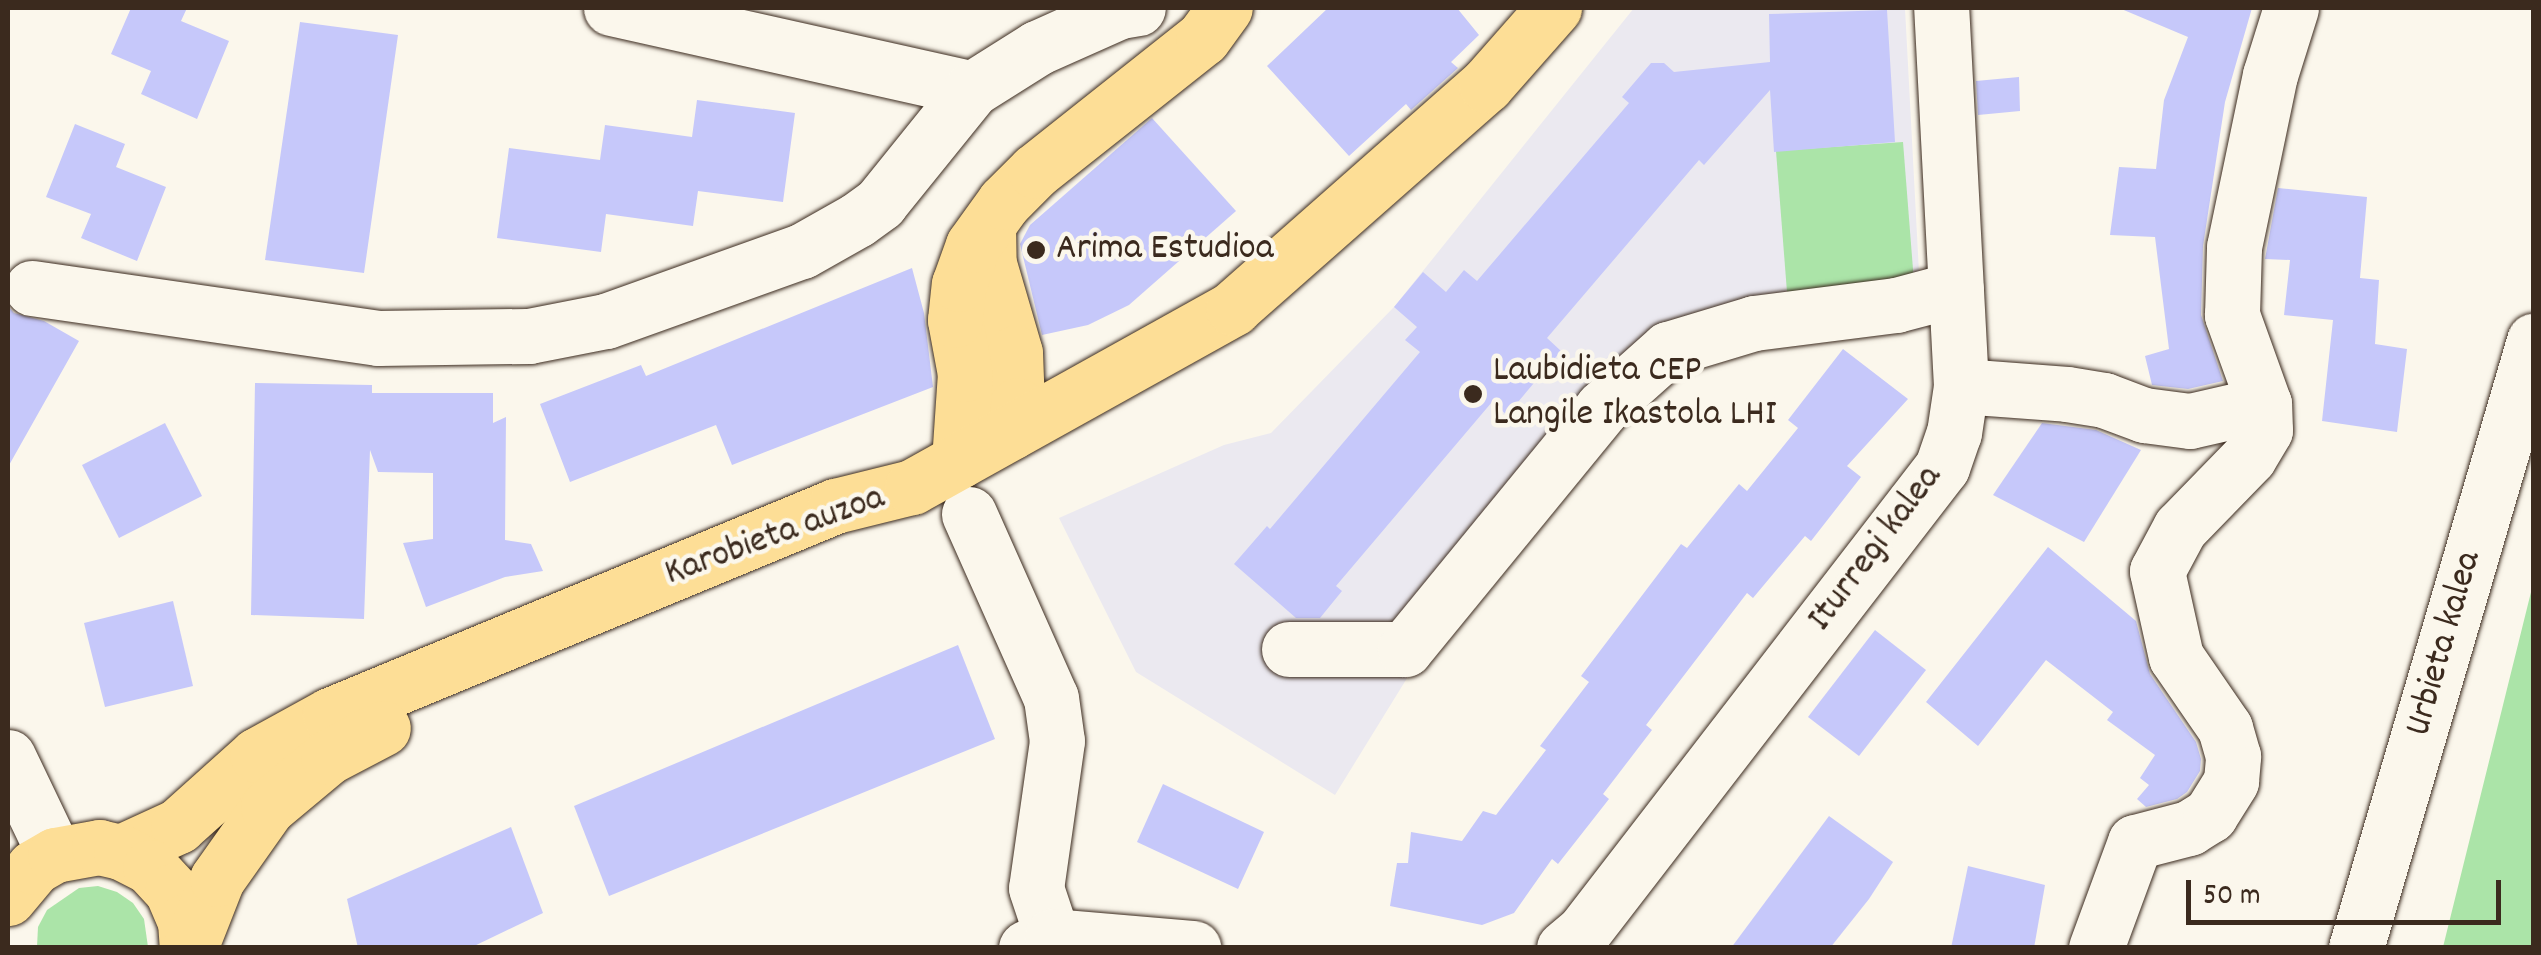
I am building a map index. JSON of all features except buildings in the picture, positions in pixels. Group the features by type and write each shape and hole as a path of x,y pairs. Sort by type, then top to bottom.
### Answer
{"main road":[{"path":"959,461 966,403 955,320 959,284 973,245 1035,172 1202,38 1225,8"},
{"path":"912,487 1233,308 1486,85 1554,8"},
{"path":"988,225 989,264 1011,334 1018,382 1011,432"},
{"path":"1011,334 1081,372 1118,375"},
{"name":"Karobieta auzoa","path":"121,852 178,826 257,755 330,715 835,506 912,487"},
{"name":"Karobieta auzoa","path":"188,948 217,879 268,807 328,757 404,717 852,535 912,487"},
{"path":"25,867 76,848 121,852 150,867 172,891 185,921 188,948"}],"street":[{"path":"611,8 972,89"},
{"path":"32,288 378,338 530,336 606,321 802,251 857,220 880,204 972,89 1036,48 1120,11 1138,8"},
{"name":"Iturregi kalea","path":"1564,948 1584,932 1942,466 1977,387 1956,289 1942,8"},
{"path":"2096,948 2135,842 2189,828 2210,815 2230,781 2233,756 2225,728 2176,657 2157,571 2180,528 2249,457 2265,430 2264,404 2232,315 2234,247 2270,74 2291,8"},
{"path":"1290,649 1405,649 1602,408 1668,349 1754,323 1896,304 1956,289"},
{"name":"Urbieta kalea","path":"2356,948 2534,341"},
{"path":"1977,387 2104,400 2144,415 2190,421 2264,404"},
{"path":"969,514 1050,698 1056,740 1036,888 1039,942 1193,948"},
{"path":"8,757 25,867"}],"shaded area":[{"name":"Laubidieta CEP Langile Ikastola LHI","path":"1634,8 1905,8 1922,329 1885,335 1833,322 1671,367 1433,636 1335,795 1136,672 1059,518 1224,445 1271,433 1394,307"}],"green space":[{"path":"1903,142 1914,282 1787,292 1776,151"},
{"path":"2533,584 2533,947 2443,947 2474,822"},
{"path":"98,886 133,903 144,919 148,947 37,947 38,927 47,910 79,888"}],"place":[{"name":"Arima Estudioa","path":"1036,250"},
{"name":"Laubidieta CEP Langile Ikastola LHI","path":"1473,394"}]}
